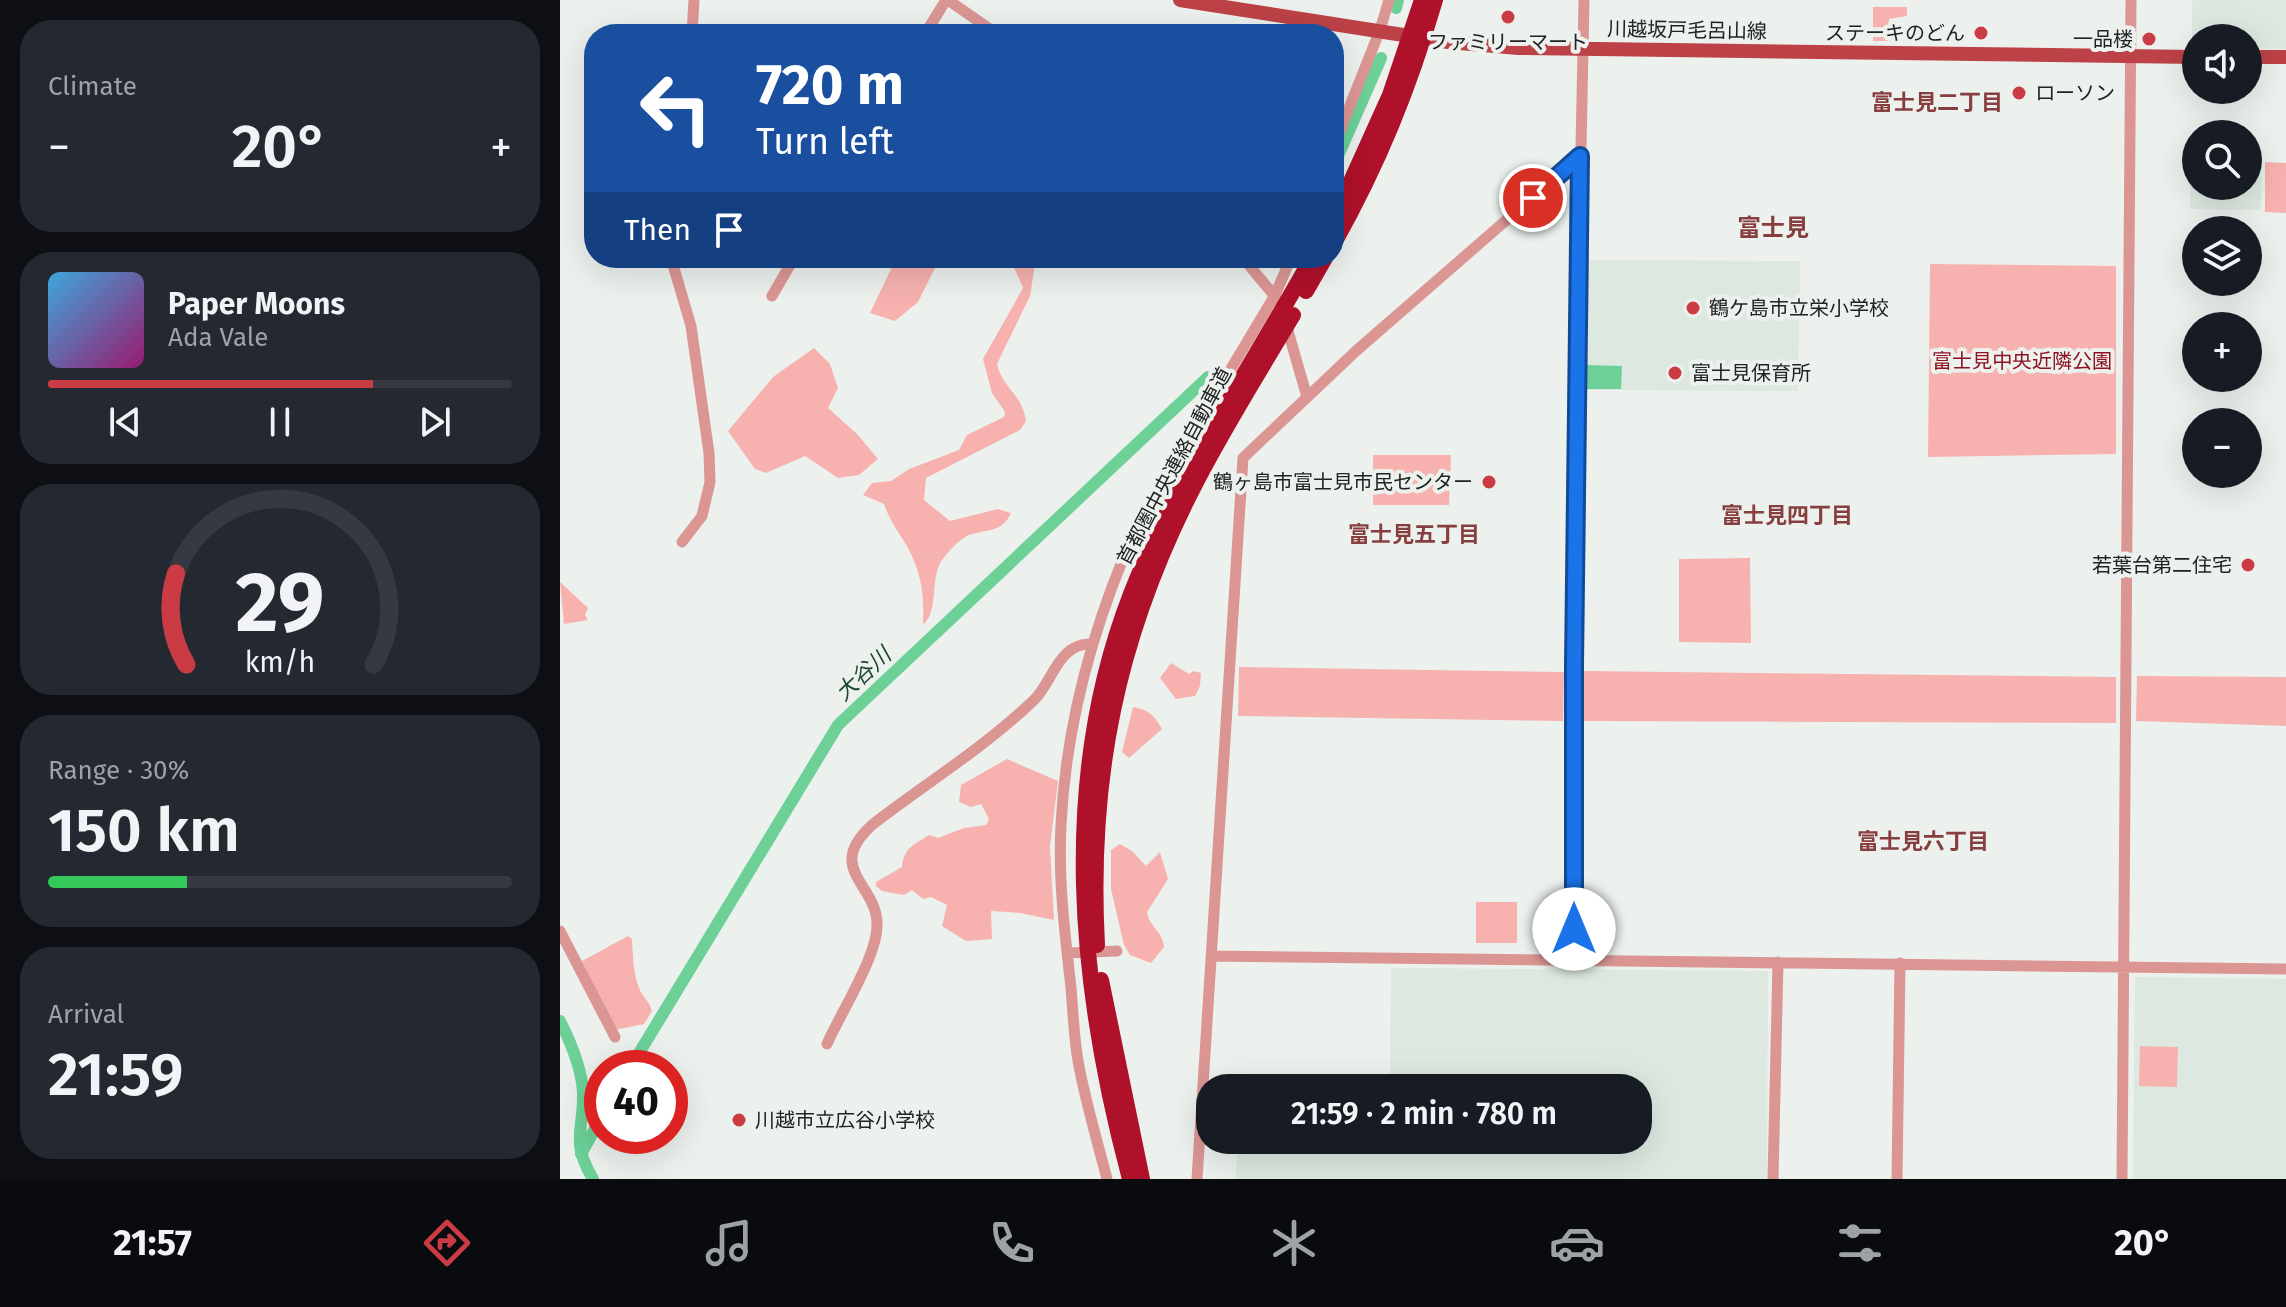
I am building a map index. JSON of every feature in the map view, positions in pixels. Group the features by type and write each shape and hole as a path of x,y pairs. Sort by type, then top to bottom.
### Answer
{"highway":[{"path":"1421,24 1422,0"},
{"path":"1344,224 1381,153 1421,24 1435,0"},
{"path":"1344,198 1411,54"},
{"name":"首都圏中央連絡自動車道","path":"1135,1176 1101,1048 1083,841 1088,769 1099,703 1132,593 1187,488 1208,437 1306,268"},
{"name":"首都圏中央連絡自動車道","path":"1286,303 1316,268"}],"main road":[{"name":"川越坂戸毛呂山線","path":"1180,0 1340,24"},
{"name":"川越坂戸毛呂山線","path":"1344,25 1448,42 1518,48 2182,57"},
{"path":"2262,57 2286,57"}],"street":[{"path":"693,24 694,0"},
{"path":"931,24 947,0 982,24"},
{"path":"1344,121 1389,0"},
{"path":"1574,959 1574,666 1584,0"},
{"path":"2122,1179 2131,0"},
{"path":"1197,1179 1243,458 1307,397 1580,156"},
{"path":"674,268 691,326 710,471 702,516 682,542"},
{"path":"772,296 788,268"},
{"path":"1253,268 1286,303"},
{"path":"1288,268 1286,303 1307,397"},
{"path":"1107,1179 1078,1060 1061,897 1061,824 1067,761 1092,644 1137,526 1286,303"},
{"path":"827,1044 876,938 876,912 854,873 853,857 859,839 872,825 1034,700 1072,647 1092,644"},
{"path":"560,931 615,1037"},
{"path":"1067,953 1117,951"},
{"path":"1212,956 2286,969"},
{"path":"1773,1179 1778,962"},
{"path":"1897,1179 1900,963"}],"shaded area":[{"path":"2192,0 2286,0 2286,49 2262,48 2262,24 2192,24"},
{"path":"2190,200 2261,200 2261,210 2190,209"},
{"name":"鶴ケ島市立栄小学校","path":"1587,260 1800,261 1798,391 1585,390"},
{"path":"1587,365 1622,366 1621,389 1586,389"},
{"path":"1391,968 1768,971 1767,1179 1236,1179 1237,1154 1652,1154 1652,1074 1390,1074"},
{"path":"2135,977 2286,979 2286,1179 2133,1179"}],"green space":[{"path":"1873,7 1907,7 1907,16 1889,19 1888,41 1873,41"},
{"path":"2265,162 2286,163 2286,213 2265,212"},
{"name":"富士見中央近隣公園","path":"1930,264 2116,266 2116,454 1928,457"},
{"path":"892,268 935,268 918,302 895,321 870,313"},
{"path":"1014,268 1034,268 1030,296 997,364 1026,421 1020,430 926,478 924,500 950,521 998,509 1011,513 999,527 961,540 942,560 936,576 931,611 923,625 921,585 911,554 884,504 863,495 872,483 891,481 909,469 959,450 967,435 1004,417 1005,412 992,393 983,359 1023,288"},
{"path":"814,348 830,364 838,388 828,408 857,434 878,459 859,475 838,478 805,456 766,473 755,469 728,431 773,377"},
{"path":"1373,455 1451,455 1449,505 1373,505"},
{"path":"1750,558 1751,643 1679,642 1679,559"},
{"path":"560,582 588,608 585,615 588,620 564,624"},
{"path":"1171,663 1189,674 1194,671 1201,673 1195,696 1176,699 1160,678"},
{"path":"1239,667 1564,672 1563,721 1238,716"},
{"path":"1584,671 2116,677 2116,723 1583,721"},
{"path":"2137,676 2286,677 2286,726 2136,721"},
{"path":"1133,707 1150,714 1162,729 1129,758 1122,752"},
{"path":"1007,759 1058,781 1050,846 1054,920 991,911 992,939 966,941 942,926 947,905 931,897 923,899 912,890 904,895 882,891 876,882 902,867 907,851 929,835 938,838 964,828 986,825 989,819 981,804 971,807 959,802 961,785"},
{"path":"1120,844 1132,851 1146,866 1160,852 1168,879 1147,912 1164,947 1151,963 1130,955 1124,945 1111,889 1111,850"},
{"path":"1476,902 1517,902 1517,943 1476,943"},
{"path":"628,936 632,939 637,982 652,1011 644,1024 615,1030 582,961"},
{"path":"2140,1046 2178,1047 2177,1087 2139,1086"}],"waterway":[{"name":"大谷川","path":"1396,8 1398,0"},
{"name":"大谷川","path":"1344,142 1381,58"},
{"name":"大谷川","path":"641,1050 838,725 1208,377"},
{"path":"560,1021 580,1074 583,1093 580,1145 593,1179"},
{"name":"大谷川","path":"581,1154 584,1149"}],"place":[{"name":"ファミリーマート","path":"1508,17"},
{"name":"ステーキのどん","path":"1981,33"},
{"name":"一品楼","path":"2149,39"},
{"name":"ローソン","path":"2019,93"},
{"name":"鶴ケ島市立栄小学校","path":"1693,308"},
{"name":"富士見保育所","path":"1675,373"},
{"name":"鶴ヶ島市富士見市民センター","path":"1489,482"},
{"name":"若葉台第二住宅","path":"2248,565"},
{"name":"川越市立広谷小学校","path":"739,1120"}],"district":[{"name":"富士見二丁目","path":"1937,102"},
{"name":"富士見","path":"1773,228"},
{"name":"富士見四丁目","path":"1787,515"},
{"name":"富士見五丁目","path":"1414,534"},
{"name":"富士見六丁目","path":"1923,841"}],"route":[{"path":"1533,198 1580,156 1574,929"}]}
